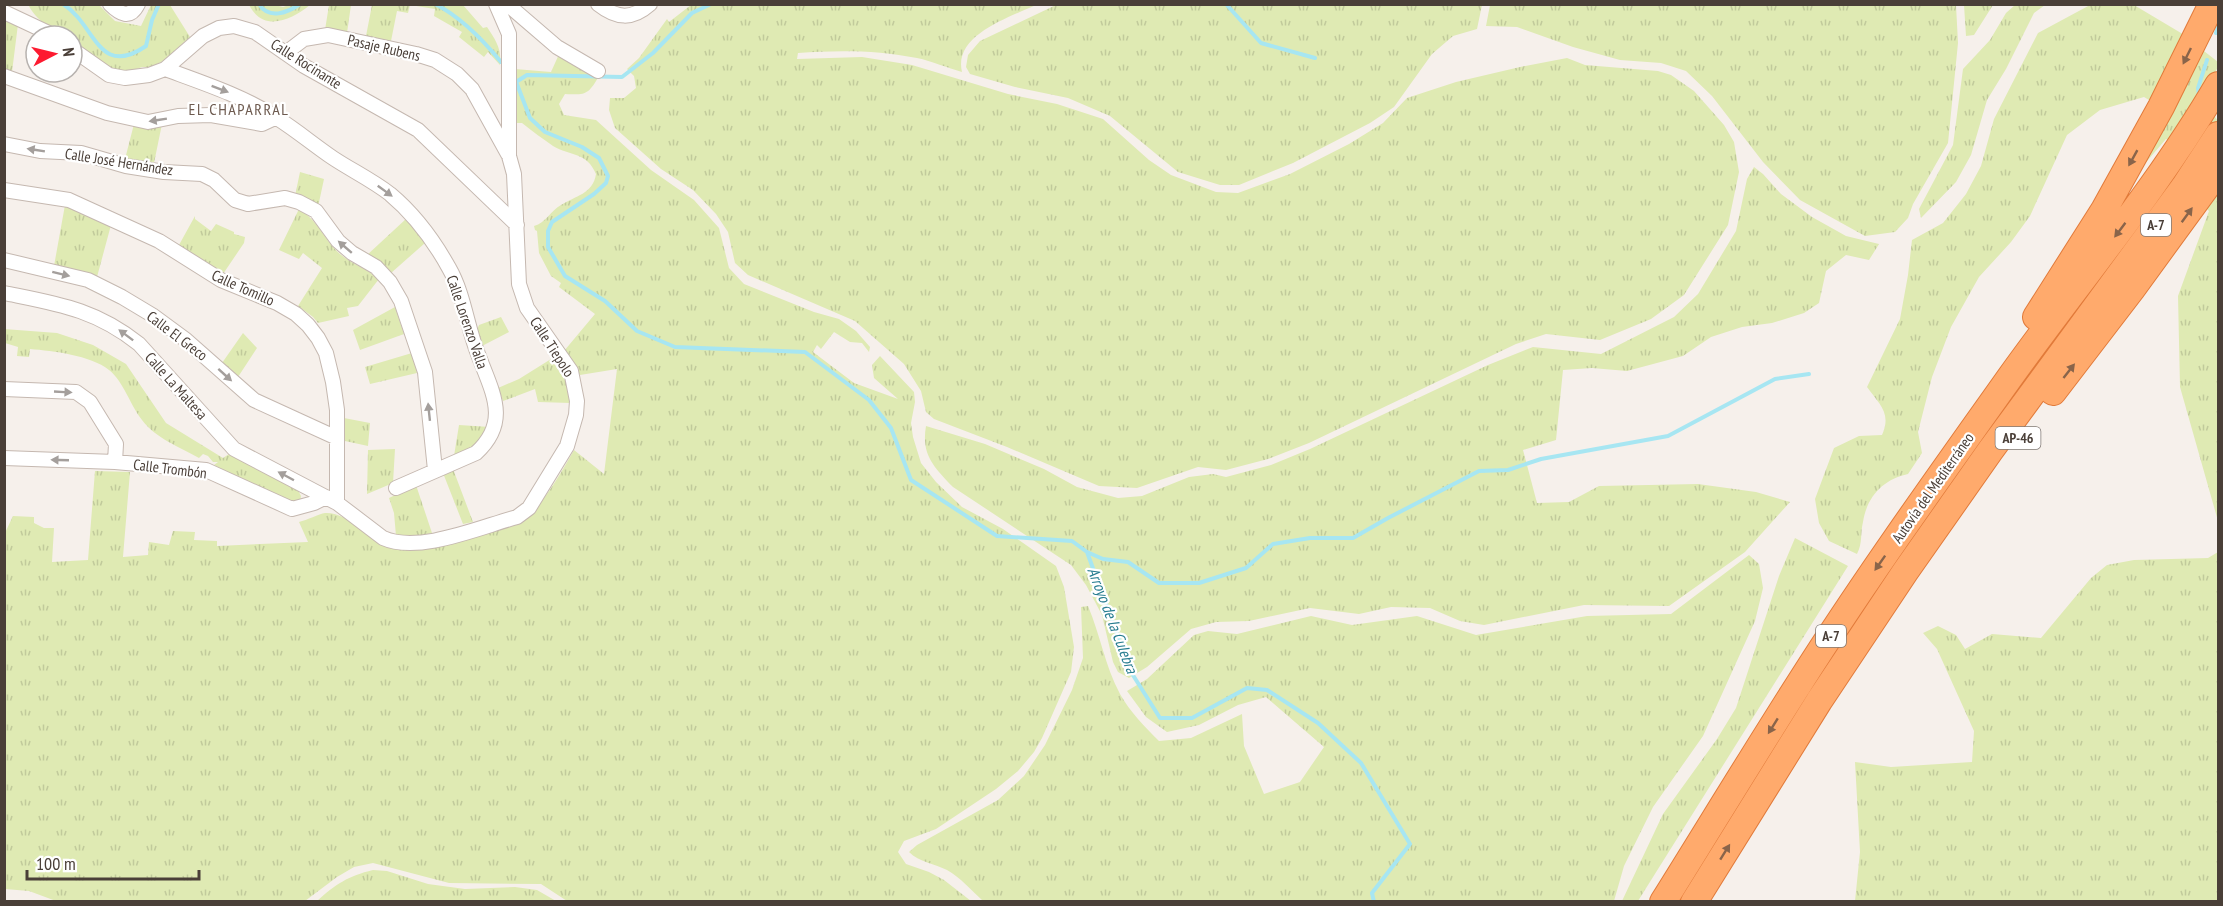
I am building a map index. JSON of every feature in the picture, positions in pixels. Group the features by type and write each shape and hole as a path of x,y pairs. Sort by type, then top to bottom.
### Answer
{"highway":[{"path":"2010,378 2023,338 2104,210 2161,107 2212,4"},
{"name":"Autovía del Mediterráneo","path":"1663,902 1819,653 1875,570 2010,378 2125,223 2178,148 2218,85"},
{"name":"Autovía del Mediterráneo","path":"1694,902 1819,701 1990,451 2212,169 2218,135"}],"street":[{"path":"110,4 120,14 126,15 136,9 138,4"},
{"name":"Calle Tiepolo","path":"332,500 392,541 408,544 428,542 517,517 529,508 567,446 576,416 577,401 571,371 527,308 519,284 514,174 509,156 509,34 496,4"},
{"path":"507,4 557,47 598,71"},
{"path":"598,4 613,15 622,17 632,16 650,4"},
{"path":"4,12 30,24"},
{"name":"Calle Rocinante","path":"84,57 109,75 125,78 149,75 165,69 203,36 219,28 234,26 255,32 287,52 304,66 418,130 517,225"},
{"name":"Pasaje Rubens","path":"287,52 304,39 328,35 435,60 457,74 472,89 509,156"},
{"name":"Calle Lorenzo Valla","path":"165,69 229,93 277,117 330,156 388,193 419,223 456,281 471,336 496,401 493,434 476,453 396,488"},
{"path":"4,76 107,113 148,122 178,116 211,115 262,124 277,117"},
{"name":"Calle José Hernández","path":"4,144 40,151 81,153 126,166 164,172 202,174 214,180 235,200 248,204 285,198 316,211 338,241 352,253 376,267 390,282 401,302 425,372 435,470"},
{"name":"Calle Tomillo","path":"4,189 69,200 159,241 221,280 277,303 296,314 318,338 326,353 337,410 332,500"},
{"name":"Calle El Greco","path":"4,260 88,280 122,297 186,340 254,400 337,438"},
{"name":"Calle La Maltesa","path":"4,293 58,304 96,316 121,330 139,345 234,449 332,500"},
{"path":"4,389 76,392 90,402 116,444 115,462"},
{"name":"Calle Trombón","path":"4,458 115,462 206,470 292,509 332,500"}],"green space":[{"path":"28,4 99,5 115,21 141,26 151,5 170,5 190,37 163,61 151,67 142,67 126,73 111,68 84,49 84,24 45,24"},
{"path":"249,5 283,7 310,5 286,19 270,21 255,14"},
{"path":"329,5 351,5 347,33 325,30"},
{"path":"372,5 410,5 408,13 397,11 391,41 366,36"},
{"path":"410,5 463,5 483,28 487,27 493,36 498,45 500,65 488,52 484,57 459,37 462,32 434,16 435,9"},
{"path":"691,5 1036,5 986,29 975,38 966,48 962,59 962,72 917,58 872,52 798,53 797,59 862,57 912,65 1008,94 1057,104 1103,119 1149,160 1171,175 1216,192 1238,193 1290,174 1349,144 1383,123 1407,98 1456,82 1567,58 1585,65 1658,71 1671,75 1694,91 1724,125 1734,142 1739,172 1728,225 1684,295 1651,319 1600,340 1546,334 1516,344 1309,443 1268,459 1226,470 1198,467 1137,488 1099,486 934,419 926,412 921,391 904,364 855,321 748,275 735,263 728,232 716,214 693,190 661,169 615,128 609,110 610,98 624,98 636,88 634,76 627,69 639,58 667,19 669,22"},
{"path":"1056,5 1482,5 1477,29 1453,36 1432,54 1394,107 1370,123 1293,163 1239,185 1220,185 1178,172 1110,116 1068,98 1015,87 970,74 966,67 968,55 980,41"},
{"path":"1490,5 1956,5 1958,43 1948,143 1913,204 1908,218 1895,232 1865,236 1800,200 1763,162 1712,96 1686,71 1661,63 1620,60 1573,47 1517,27 1486,26"},
{"path":"1964,5 1993,5 1974,35 1966,36"},
{"path":"2015,5 2045,5 2034,13 2006,69 1987,100 1971,155 1956,182 1921,218 1919,209 1953,145 1963,69 1990,40 2006,13"},
{"path":"2090,5 2134,5 2181,33 2218,62 2218,67 2208,85 2210,110 2218,121 2218,175 2166,139 2142,167 2169,112 2144,97 2100,110 2067,135 2030,216 2011,242 1979,277 1951,327 1932,377 1918,432 1922,453 1908,474 1899,476 1884,485 1868,504 1857,554 1829,541 1819,523 1815,499 1834,448 1859,436 1882,435 1885,427 1883,409 1867,387 1900,319 1912,240 1943,223 1966,194 1981,166 1994,119 2038,33"},
{"path":"5,19 18,24 12,72 5,69"},
{"path":"560,52 599,76 586,92 565,94 559,104 564,115 596,120 651,170 694,200 719,228 729,268 744,284 814,312 839,319 856,331 870,347 869,352 862,343 850,342 834,332 821,349 817,345 813,352 854,383 898,399 874,378 872,365 880,356 914,392 915,402 911,423 913,437 921,463 936,482 962,507 1003,529 1056,566 1064,587 1074,647 1071,672 1042,738 1018,771 996,789 936,829 904,841 898,852 906,864 944,880 971,901 567,901 541,884 449,883 373,863 354,867 305,901 56,901 29,891 5,889 4,535 13,516 34,517 34,523 44,528 54,528 52,562 88,560 95,471 130,472 123,557 148,555 149,542 169,545 173,531 195,532 194,540 217,541 217,546 308,542 299,522 325,513 343,517 373,539 389,547 420,548 458,540 527,518 547,494 574,450 604,474 617,369 580,375 564,351 595,314 559,287 561,283 551,276 539,253 537,231 534,226 566,202 583,194 591,186 596,174 583,158 553,146 522,123 517,123 515,69 551,72"},
{"path":"134,124 162,124 154,163 125,159"},
{"path":"1754,167 1781,194 1812,217 1846,236 1879,244 1869,260 1846,255 1826,271 1819,303 1804,313 1772,323 1742,327 1711,337 1683,356 1627,371 1592,368 1563,370 1556,440 1523,450 1537,503 1569,502 1599,486 1698,484 1756,492 1790,502 1745,552 1669,606 1584,605 1484,625 1460,621 1430,608 1391,607 1359,614 1310,608 1249,621 1216,622 1191,629 1147,667 1129,678 1118,672 1113,662 1102,615 1086,585 1071,565 953,487 935,467 927,453 926,426 985,444 1044,469 1077,487 1118,498 1142,496 1189,477 1213,474 1226,477 1271,465 1488,365 1533,347 1601,354 1674,317 1698,294 1736,231 1747,179"},
{"path":"300,172 324,179 318,207 295,196"},
{"path":"2218,184 2218,521 2180,387 2178,296 2209,211 2204,206"},
{"path":"65,205 111,225 97,277 54,266"},
{"path":"299,209 312,219 340,254 379,279 358,306 347,308 349,316 318,323 298,306 322,268 303,253 299,259 279,250"},
{"path":"195,216 195,219 211,231 216,224 245,237 244,243 223,274 179,245"},
{"path":"407,218 425,243 391,273 366,256"},
{"path":"395,307 404,334 360,350 353,330"},
{"path":"501,317 509,332 482,346 476,332 479,325"},
{"path":"4,329 57,333 93,345 126,364 166,423 223,458 229,454 298,490 301,496 300,502 290,505 214,465 218,462 213,462 208,456 203,454 199,458 161,437 142,420 123,387 109,370 101,365 71,355 30,349 29,357 17,356 18,347 5,343"},
{"path":"243,333 257,348 238,377 222,363"},
{"path":"412,353 417,373 370,384 365,367"},
{"path":"551,359 568,385 571,403 538,402 535,389 503,401 498,388 519,379"},
{"path":"344,418 370,423 368,446 345,441"},
{"path":"459,425 490,427 477,445 454,456"},
{"path":"395,449 393,483 367,494 368,450"},
{"path":"453,469 473,522 463,524 443,473"},
{"path":"416,485 432,533 416,537 396,536 394,513 389,498"},
{"path":"1795,538 1848,566 1638,901 1622,901 1663,814 1717,739 1736,708 1779,576"},
{"path":"2218,552 2218,901 1855,901 1860,852 1855,762 1891,767 1972,762 1974,731 1937,649 1923,633 1938,626 1956,635 1965,649 1992,634 2041,638 2091,578 2107,565 2134,560 2208,558"},
{"path":"1749,555 1759,564 1763,588 1755,621 1703,736 1653,807 1624,866 1614,901 983,901 952,873 917,858 909,852 917,845 998,800 1024,776 1045,745 1072,690 1083,658 1081,607 1088,606 1110,672 1124,701 1159,741 1191,738 1242,714 1244,746 1264,794 1300,782 1324,747 1266,697 1238,705 1199,725 1167,732 1146,717 1127,691 1147,679 1194,635 1208,631 1237,634 1311,616 1352,625 1417,616 1476,635 1587,616 1671,614"},
{"path":"373,870 387,871 428,884 465,889 515,887 537,890 556,901 317,901 343,881"}],"waterway":[{"name":"Arroyo de la Culebra","path":"63,4 74,13 107,53 117,56 130,55 146,46 152,20 159,4"},
{"name":"Arroyo de la Culebra","path":"259,4 263,9 273,13 284,12 300,4"},
{"name":"Arroyo de la Culebra","path":"435,4 454,15 487,45 501,62"},
{"path":"516,82 527,75 622,77 653,53 692,13 711,4"},
{"path":"1226,4 1261,43 1315,58"},
{"path":"2216,33 2218,27"},
{"path":"2199,96 2198,88 2207,60"},
{"name":"Arroyo de la Culebra","path":"515,79 530,118 545,132 582,147 599,158 608,176 606,183 594,194 552,222 548,231 548,247 565,276 605,301 637,331 675,347 805,352 869,400 891,428 911,480 997,536 1072,541 1087,552 1131,672 1160,718 1192,718 1247,688 1267,690 1318,723 1361,763 1410,844 1372,893 1374,902"},
{"path":"1087,552 1103,559 1128,562 1159,583 1199,583 1246,568 1273,544 1310,538 1353,538 1479,471 1508,470 1541,459 1668,436 1775,379 1809,374"}],"district":[{"name":"EL CHAPARRAL","path":"239,109"}]}
